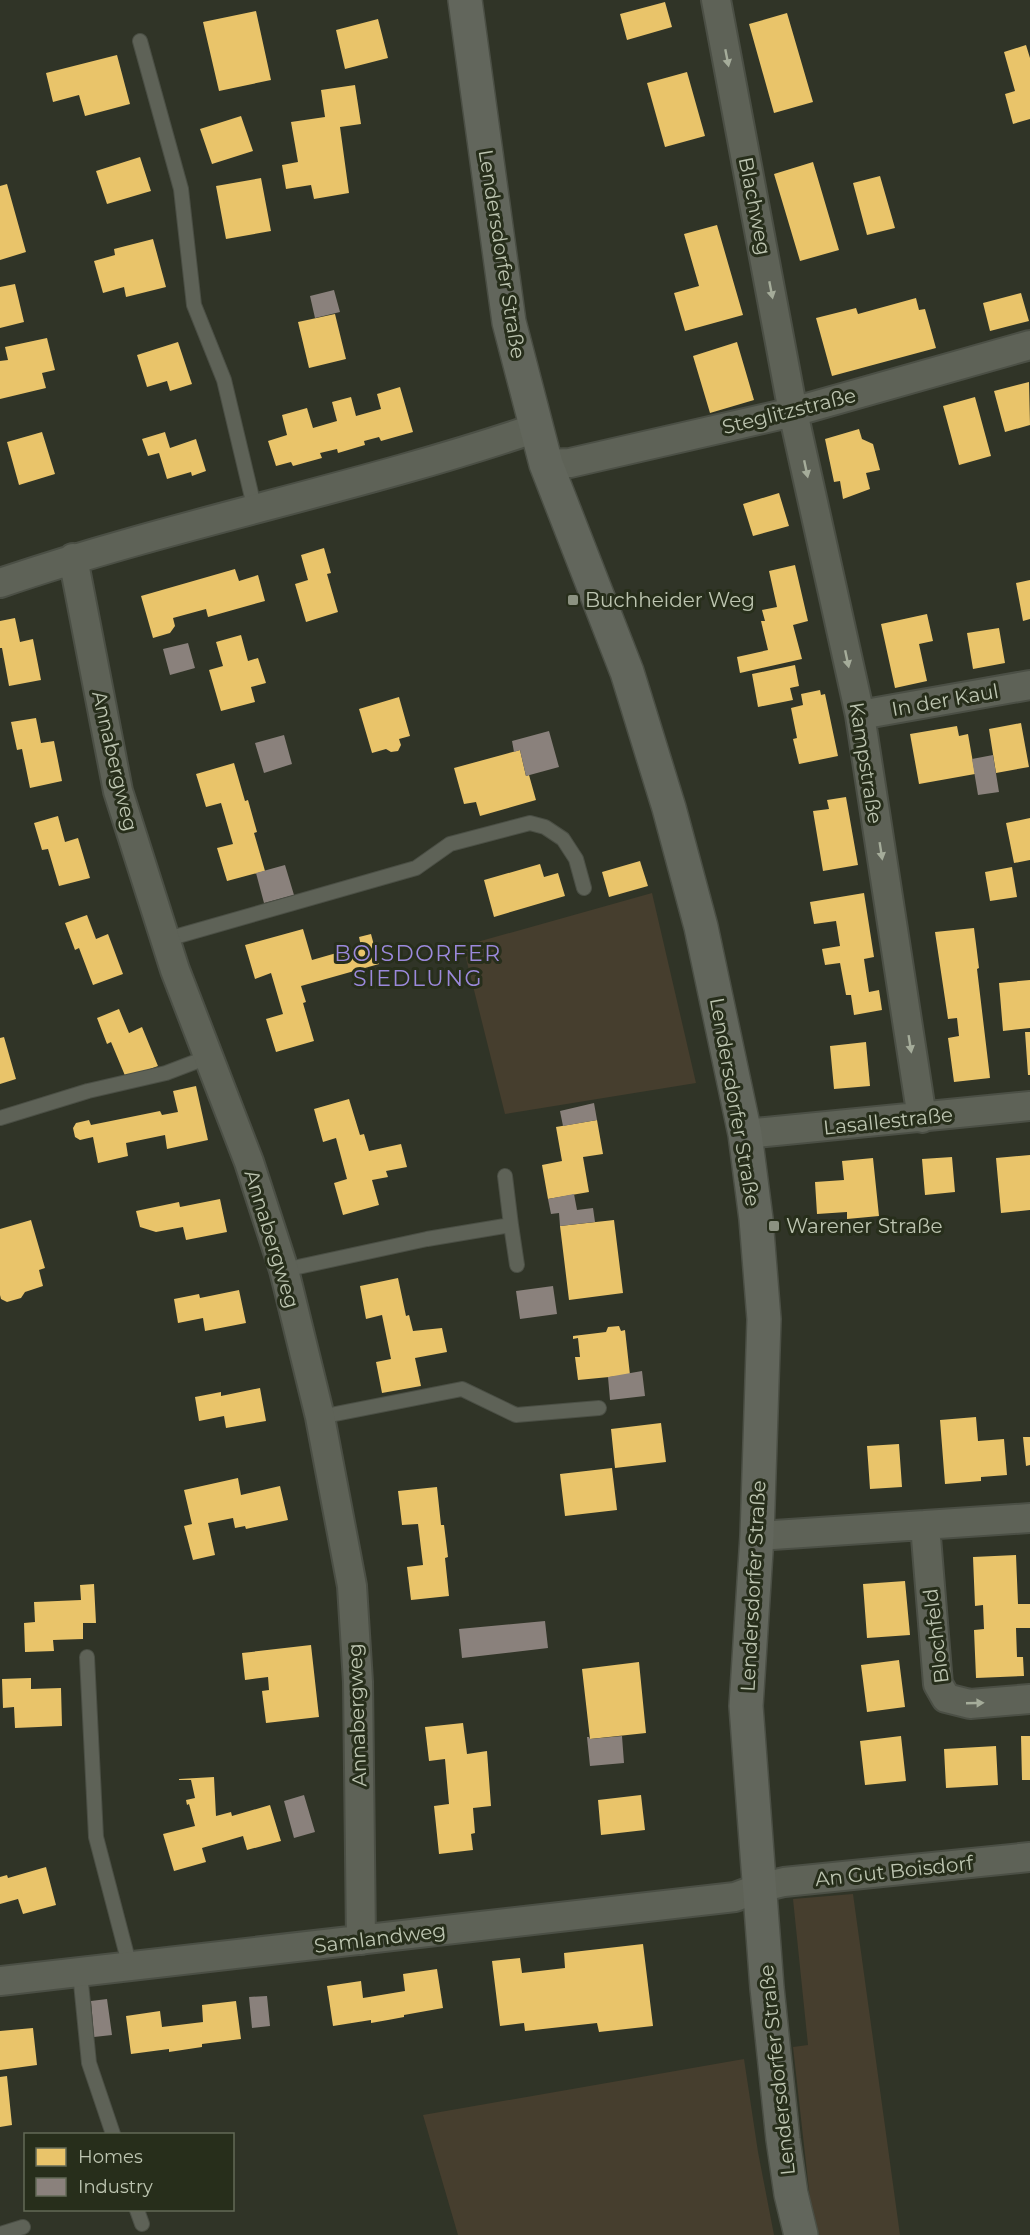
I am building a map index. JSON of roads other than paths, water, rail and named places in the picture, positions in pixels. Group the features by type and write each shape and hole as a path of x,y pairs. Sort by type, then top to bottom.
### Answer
{"street":[{"name":"Lendersdorfer Straße","path":"465,0 509,322 546,464 627,672 669,808 701,927 745,1134 756,1219 764,1319 758,1536 746,1706 767,1988 783,2139 791,2194 801,2235"},
{"name":"Blachweg","path":"717,0 793,412"},
{"name":"Steglitzstraße","path":"546,464 570,463 793,412 1030,345"},
{"name":"Kampstraße","path":"793,412 860,715 922,1118"},
{"path":"0,583 73,558 255,510 536,428"},
{"name":"Annabergweg","path":"73,558 116,784 165,940 249,1162 284,1270 320,1417 352,1586 358,1682 361,1940"},
{"name":"In der Kaul","path":"860,715 1030,685"},
{"name":"Lasallestraße","path":"745,1134 1030,1106"},
{"path":"758,1536 1030,1518"},
{"name":"Blochfeld","path":"925,1525 938,1684 946,1698 970,1704 1030,1699"},
{"name":"An Gut Boisdorf","path":"759,1888 784,1882 1030,1857"},
{"name":"Samlandweg","path":"0,1981 735,1897 759,1888"}],"lane":[{"path":"140,40 182,189 194,305 224,380 255,510"},
{"path":"165,940 416,868 450,844 530,823 545,827 563,839 576,859 584,888"},
{"path":"0,1118 88,1091 166,1073 208,1057"},
{"path":"505,1176 517,1265"},
{"path":"284,1270 427,1239 511,1225"},
{"path":"320,1417 462,1389 516,1415 599,1408"},
{"path":"87,1657 96,1837 130,1967"},
{"path":"80,1973 89,2063 113,2133"},
{"path":"137,2211 142,2224"},
{"path":"0,2234 22,2227"}],"place":[{"name":"Buchheider Weg","path":"573,600"},
{"name":"Warener Straße","path":"774,1226"}],"district":[{"name":"BOISDORFER SIEDLUNG","path":"418,966"}]}
